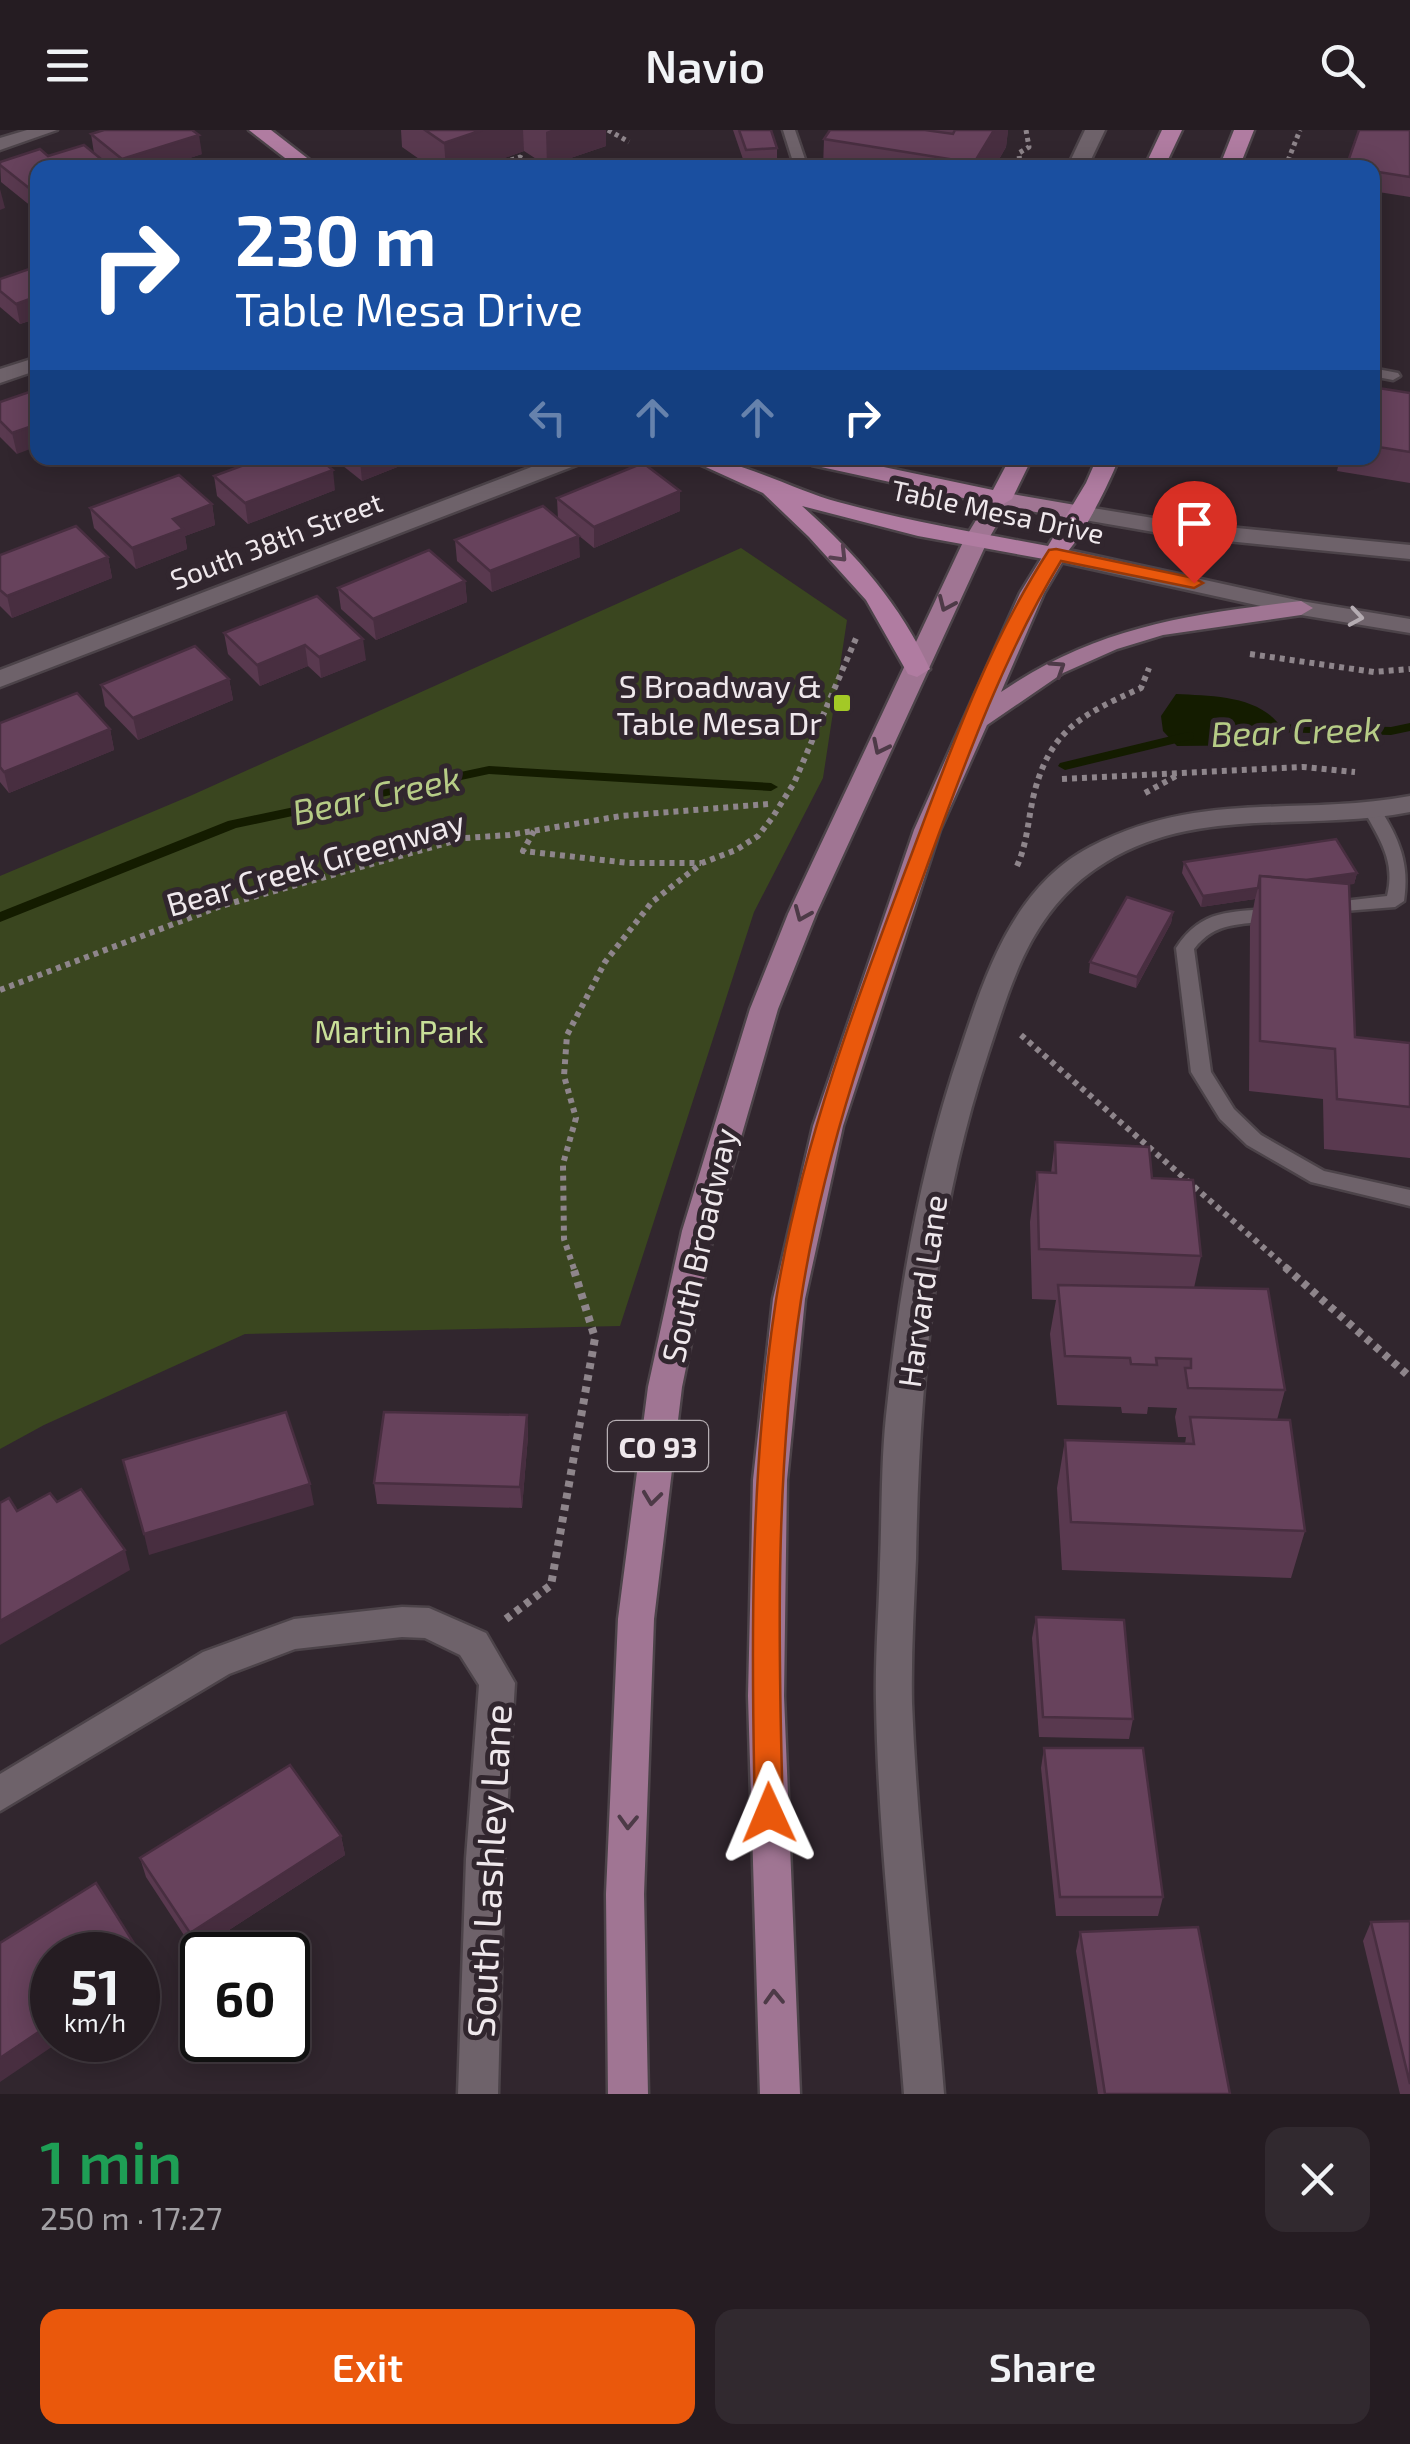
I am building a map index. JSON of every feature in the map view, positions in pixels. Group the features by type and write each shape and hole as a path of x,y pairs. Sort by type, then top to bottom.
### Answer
{"highway":[{"path":"259,130 301,160"},
{"path":"1158,160 1172,130"},
{"path":"1232,160 1244,130"},
{"name":"Table Mesa Drive","path":"713,465 768,489 976,540 1056,554"},
{"name":"Table Mesa Drive","path":"844,465 1000,499"},
{"name":"South Broadway","path":"1000,499 1017,465"},
{"path":"1056,554 1105,465"},
{"path":"768,489 808,523 883,602 903,633 917,669"}],"main road":[{"name":"Table Mesa Drive","path":"1000,499 1081,514"},
{"name":"South Broadway","path":"628,2094 625,1894 636,1618 666,1387 698,1231 764,1009 842,825 976,540 1000,499"},
{"path":"780,2094 766,1696 770,1480 789,1299 828,1126 927,830 1032,593 1056,554"},
{"path":"976,720 1078,656 1134,634 1169,624 1302,608"}],"street":[{"path":"0,144 47,130"},
{"path":"1081,160 1095,130"},
{"path":"0,376 30,366"},
{"name":"South 38th Street","path":"0,679 556,465"},
{"name":"Table Mesa Drive","path":"1081,514 1177,529 1410,552"},
{"name":"Table Mesa Drive","path":"1056,554 1302,608 1410,626"},
{"name":"Harvard Lane","path":"924,2094 894,1702 902,1418 933,1199 948,1130 1004,959 1061,881 1098,854 1172,822 1232,815 1373,811 1410,804"},
{"path":"0,1794 216,1662 294,1634 402,1622 429,1623 473,1644"},
{"name":"South Lashley Lane","path":"473,1644 498,1683 484,1859 478,2094"}],"lane":[{"path":"789,130 799,160"},
{"path":"1380,374 1393,376"},
{"path":"1373,811 1395,850 1403,878 1395,901 1220,921 1200,928 1185,948 1201,1072 1226,1114 1254,1140 1318,1177 1410,1198"}],"path":[{"path":"608,130 628,142"},
{"path":"1019,160 1019,154 1029,147 1026,130"},
{"path":"1288,160 1300,130"},
{"path":"473,1644 551,1585 595,1338 564,1239 563,1164 576,1118 564,1076 566,1035 605,962 652,902 702,863 736,850 758,836 772,818 794,782 862,622"},
{"path":"1249,653 1374,672 1410,669"},
{"path":"1034,797 1054,741 1072,720 1142,688 1154,654"},
{"path":"1062,779 1303,767 1361,772"},
{"name":"Bear Creek Greenway","path":"0,990 221,906 466,838 620,816 768,804"},
{"path":"534,831 524,850 628,864 702,863"},
{"path":"990,1008 1410,1377"}],"green space":[{"name":"Martin Park","path":"741,548 847,620 823,778 754,912 620,1326 245,1334 44,1425 0,1449 0,876 190,796"}],"shaded area":[{"path":"1176,694 1248,703 1282,728 1280,739 1271,745 1177,746 1163,731 1161,716"}],"building":[{"path":"104,130 192,130 199,135 122,159 91,134"},
{"path":"425,130 482,130 444,143"},
{"path":"739,130 771,130 777,148 746,150"},
{"path":"830,130 925,130 953,134 955,130 994,130 976,160 824,139"},
{"path":"1359,130 1410,130 1410,177 1380,172 1380,160 1348,160"},
{"path":"84,145 102,160 30,160 29,188 0,165 40,149 48,156"},
{"path":"30,269 30,299 16,304 0,291 0,279"},
{"path":"1380,388 1410,393 1410,452 1380,447"},
{"path":"30,392 30,427 12,433 0,421 0,402"},
{"path":"244,465 327,465 333,470 245,503 214,476"},
{"path":"638,465 646,465 680,491 594,527 557,498"},
{"path":"179,475 212,504 173,519 183,529 132,548 90,508"},
{"path":"543,506 579,536 490,571 455,540"},
{"path":"76,526 108,557 7,596 0,590 0,555"},
{"path":"429,550 465,581 373,619 338,588"},
{"path":"317,596 363,639 319,657 305,645 257,665 224,633"},
{"path":"195,646 229,679 133,718 101,685"},
{"path":"77,693 110,729 4,772 0,767 0,723"},
{"path":"1336,839 1357,873 1306,880 1260,876 1258,888 1203,896 1184,862"},
{"path":"1260,876 1349,884 1355,1037 1410,1043 1410,1107 1337,1099 1335,1049 1260,1041"},
{"path":"1127,897 1173,912 1137,977 1090,962"},
{"path":"1055,1142 1149,1147 1152,1178 1193,1180 1201,1256 1039,1249 1037,1172 1056,1173"},
{"path":"1058,1285 1268,1289 1285,1390 1188,1388 1185,1368 1191,1368 1191,1359 1156,1358 1157,1365 1131,1364 1130,1358 1065,1356"},
{"path":"286,1412 310,1484 144,1534 123,1460"},
{"path":"384,1412 527,1415 520,1487 374,1483"},
{"path":"1190,1417 1290,1420 1305,1531 1071,1522 1065,1440 1194,1444"},
{"path":"81,1489 125,1550 0,1621 0,1503 9,1498 17,1511 50,1493 57,1502"},
{"path":"1036,1617 1124,1620 1133,1719 1043,1717"},
{"path":"1044,1748 1143,1748 1163,1897 1060,1897"},
{"path":"290,1765 341,1836 192,1932 140,1858"},
{"path":"96,1883 127,1932 30,1932 30,2038 0,2058 0,1943"},
{"path":"1410,1921 1410,2084 1371,1922"},
{"path":"1198,1927 1230,2094 1105,2094 1080,1932"}],"waterway":[{"name":"Bear Creek","path":"1265,728 1391,731 1410,727"},
{"name":"Bear Creek","path":"1065,766 1188,736"},
{"name":"Bear Creek","path":"0,917 233,824 489,770 771,787"}],"place":[{"name":"S Broadway & Table Mesa Dr","path":"842,703"}],"route":[{"path":"769,1813 766,1696 770,1480 789,1299 828,1126 882,959 927,830 960,751 1032,593 1056,554 1194,583"}]}
